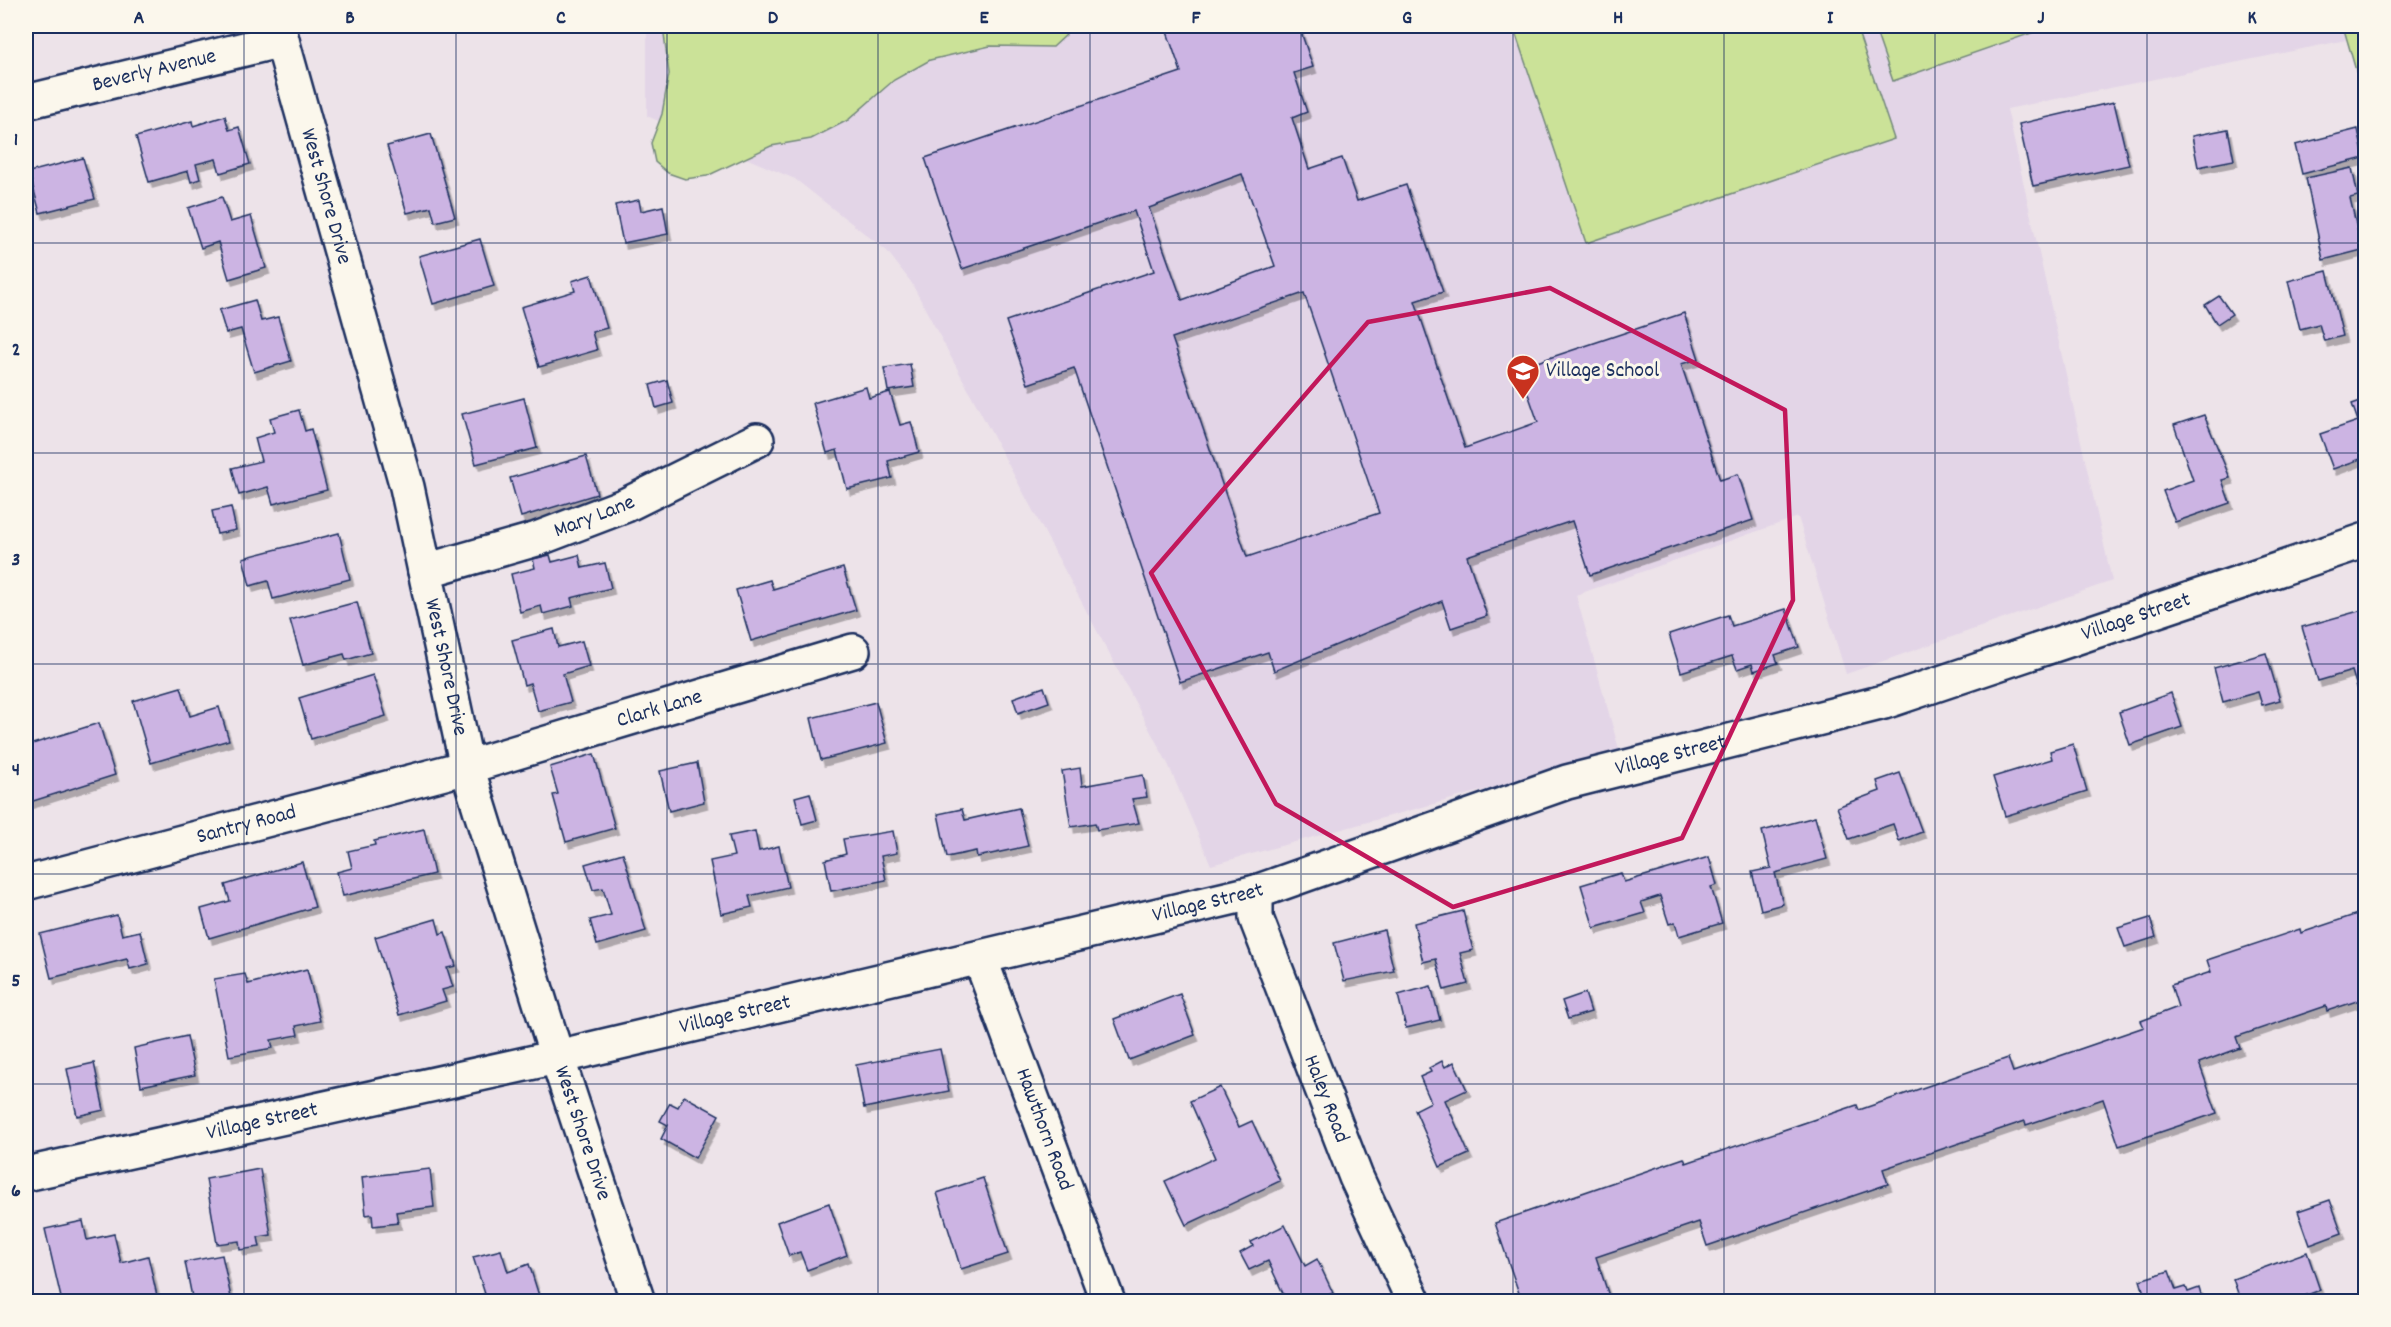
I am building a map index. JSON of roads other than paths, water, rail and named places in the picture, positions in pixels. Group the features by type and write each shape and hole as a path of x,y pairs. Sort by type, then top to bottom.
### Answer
{"main road":[{"name":"Beverly Avenue","path":"26,102 280,33"},
{"name":"West Shore Drive","path":"280,33 407,487 466,767 557,1057 638,1302"},
{"name":"Mary Lane","path":"425,571 537,539 626,505 757,440"},
{"name":"Village Street","path":"26,1174 557,1057 1256,892 1567,782 1884,702 2366,540"},
{"name":"Clark Lane","path":"466,767 853,651"},
{"name":"Santry Road","path":"26,883 466,767"},
{"name":"Haley Road","path":"1256,892 1256,918 1356,1177 1414,1302"},
{"name":"Hawthorn Road","path":"980,958 1108,1302"}],"place":[{"name":"Village School","path":"1523,400"}]}
